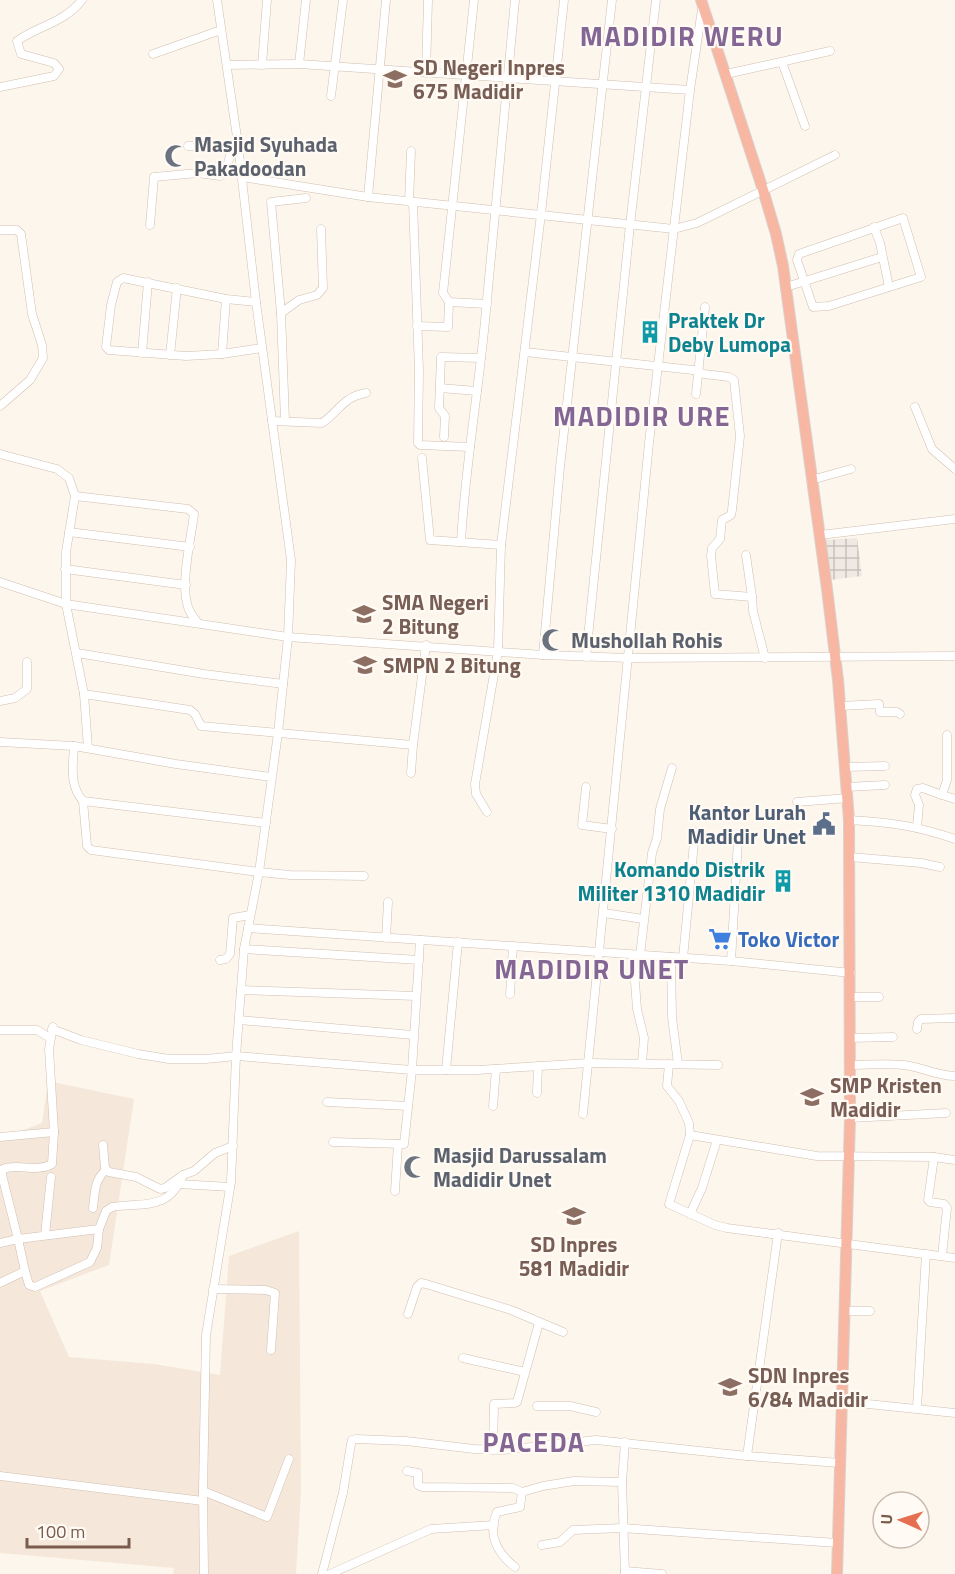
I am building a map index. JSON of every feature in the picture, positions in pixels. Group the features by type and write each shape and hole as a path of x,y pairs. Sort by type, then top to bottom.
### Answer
{"highway":[{"path":"702,1 776,234 786,287 820,535 840,706 849,820 851,973 849,1157 837,1574"}],"street":[{"path":"0,87 54,76 59,69 54,63 21,54 17,41 27,34 64,18 82,0"},
{"path":"204,1574 206,1335 231,1187 236,1056 244,948 259,872 278,733 288,637 291,560 256,302 239,149 217,0"},
{"path":"262,64 267,0"},
{"path":"299,64 306,0"},
{"path":"331,96 343,0"},
{"path":"368,197 386,0"},
{"path":"426,73 428,0"},
{"path":"417,326 448,327 449,302 443,293 468,75 474,0"},
{"path":"461,542 487,304 515,0"},
{"path":"487,812 476,794 475,784 498,651 501,545 564,0"},
{"path":"543,655 560,467 612,0"},
{"path":"586,657 630,225 656,0"},
{"path":"583,1114 590,1063 658,366 702,1"},
{"path":"153,54 221,30"},
{"path":"726,74 830,51"},
{"path":"782,62 805,126"},
{"path":"227,65 299,64 690,90"},
{"path":"188,146 239,149"},
{"path":"150,225 154,177 198,173 220,176 225,173 230,156 239,149"},
{"path":"411,151 411,202 419,370 418,443 420,445 470,447"},
{"path":"242,177 368,197 674,229 697,222 835,155"},
{"path":"285,421 281,313 271,202 306,198"},
{"path":"903,218 921,277 829,306 816,307 811,304 797,260 799,254 874,227 903,218"},
{"path":"874,227 880,243 889,287"},
{"path":"281,313 299,300 317,295 323,288 321,229"},
{"path":"0,230 17,230 21,234 32,314 43,352 41,363 30,380 0,406"},
{"path":"786,287 882,257"},
{"path":"256,302 226,299 123,278 117,282 105,343 109,350 170,355 222,354 262,348"},
{"path":"142,353 148,282"},
{"path":"170,355 177,288"},
{"path":"222,354 226,299"},
{"path":"449,302 487,304"},
{"path":"696,394 705,307"},
{"path":"525,352 699,371 704,374 732,378 735,381 740,436 732,513 722,520 720,539 712,548 711,556 715,594 752,597"},
{"path":"444,438 446,421 439,408 441,357 481,358"},
{"path":"440,388 477,391"},
{"path":"272,421 322,423 343,403 359,394 366,393"},
{"path":"915,407 932,449 955,469"},
{"path":"0,454 64,473 72,484 75,496 65,569 66,604 84,694 88,748"},
{"path":"422,458 430,540 501,545"},
{"path":"811,480 851,469"},
{"path":"75,496 188,509 194,514 186,602 199,624"},
{"path":"820,535 955,519"},
{"path":"69,532 190,547"},
{"path":"746,555 753,611 765,658"},
{"path":"65,569 186,585"},
{"path":"0,582 66,604 288,637 586,657 955,656"},
{"path":"411,773 426,645"},
{"path":"77,653 204,674 283,684"},
{"path":"0,701 15,698 27,689 27,662"},
{"path":"84,694 190,710 195,714 201,726 413,745"},
{"path":"840,706 879,704 880,712 900,714"},
{"path":"942,795 947,780 947,735"},
{"path":"0,742 74,746 176,764 271,777"},
{"path":"74,746 72,779 78,796 83,801 266,823"},
{"path":"845,767 885,766"},
{"path":"642,1063 644,1038 637,1009 636,955 649,871 657,838 660,808 672,768"},
{"path":"797,802 885,785"},
{"path":"586,787 582,825 612,829"},
{"path":"917,827 919,806 915,795 917,789 923,788 955,799"},
{"path":"83,801 87,846 91,850 290,875 364,876"},
{"path":"849,820 895,822 955,839"},
{"path":"683,958 695,832"},
{"path":"731,961 738,840"},
{"path":"850,857 921,863 940,867"},
{"path":"386,938 388,902"},
{"path":"604,913 643,919"},
{"path":"220,960 226,959 230,954 233,918 250,915"},
{"path":"248,928 731,961 851,973"},
{"path":"333,1142 404,1144 412,1070 420,940"},
{"path":"446,1070 458,942"},
{"path":"510,994 513,946"},
{"path":"244,948 419,960"},
{"path":"671,957 672,1017 678,1064"},
{"path":"241,990 417,996"},
{"path":"850,997 879,997"},
{"path":"917,1029 921,1019 955,1018"},
{"path":"239,1020 413,1035"},
{"path":"183,1175 169,1198 160,1202 112,1207 106,1211 99,1229 97,1248 90,1262 35,1287 29,1285 2,1175 3,1169 10,1167 41,1168 52,1164 54,1132 49,1062 53,1027 81,1040 169,1059 236,1056 412,1070 495,1069 590,1063 718,1065"},
{"path":"0,1030 37,1030 50,1038"},
{"path":"850,1038 893,1037"},
{"path":"669,1064 667,1086 679,1101 689,1123 690,1136 669,1204 727,1227 955,1258"},
{"path":"850,1065 903,1065 937,1072 942,1076 955,1076"},
{"path":"537,1093 538,1066"},
{"path":"494,1106 495,1069"},
{"path":"327,1102 408,1106"},
{"path":"849,1118 946,1113"},
{"path":"0,1137 54,1132"},
{"path":"690,1136 794,1154 955,1160"},
{"path":"690,1214 702,1188 717,1140"},
{"path":"395,1191 398,1144"},
{"path":"103,1145 106,1170"},
{"path":"106,1170 142,1179 160,1189 194,1171 215,1154 233,1146"},
{"path":"934,1158 928,1200 944,1204 947,1208 942,1256"},
{"path":"93,1208 95,1186 99,1176 106,1170"},
{"path":"45,1235 51,1177"},
{"path":"179,1184 231,1187"},
{"path":"0,1243 99,1229"},
{"path":"747,1456 778,1233"},
{"path":"917,1408 926,1254"},
{"path":"0,1283 25,1271"},
{"path":"408,1314 417,1287 421,1283 512,1310 563,1332"},
{"path":"213,1289 266,1290 275,1293 271,1350"},
{"path":"844,1311 870,1311"},
{"path":"493,1450 494,1404 516,1403 539,1323"},
{"path":"463,1358 525,1372"},
{"path":"841,1403 955,1413"},
{"path":"537,1406 570,1406 596,1412"},
{"path":"322,1574 343,1493 352,1440 406,1441 493,1450 525,1449 588,1440 840,1463"},
{"path":"625,1442 622,1482 625,1572 662,1574"},
{"path":"203,1491 267,1517 289,1459"},
{"path":"406,1471 418,1473 418,1485 422,1487 513,1488 522,1492 574,1481 622,1482"},
{"path":"0,1476 203,1501"},
{"path":"514,1567 503,1558 496,1547 494,1525 496,1512 520,1507 522,1492"},
{"path":"330,1574 431,1529 494,1525"},
{"path":"543,1545 560,1542 573,1530 622,1528 837,1544"}],"shaded area":[{"path":"857,538 862,576 830,580 826,540"},
{"path":"48,1081 134,1099 109,1265 40,1291 69,1357 154,1364 220,1375 229,1256 299,1231 301,1490 296,1574 173,1574 174,1568 0,1553 0,1139 42,1123"}],"place":[{"name":"SD Negeri Inpres 675 Madidir","path":"395,79"},
{"name":"Masjid Syuhada Pakadoodan","path":"176,156"},
{"name":"Praktek Dr Deby Lumopa","path":"650,332"},
{"name":"SMA Negeri 2 Bitung","path":"364,614"},
{"name":"Mushollah Rohis","path":"553,640"},
{"name":"SMPN 2 Bitung","path":"365,665"},
{"name":"Kantor Lurah Madidir Unet","path":"824,824"},
{"name":"Komando Distrik Militer 1310 Madidir","path":"783,881"},
{"name":"Toko Victor","path":"720,939"},
{"name":"SMP Kristen Madidir","path":"812,1097"},
{"name":"Masjid Darussalam Madidir Unet","path":"415,1167"},
{"name":"SD Inpres 581 Madidir","path":"574,1216"},
{"name":"SDN Inpres 6/84 Madidir","path":"730,1387"}],"district":[{"name":"MADIDIR WERU","path":"682,35"},
{"name":"MADIDIR URE","path":"642,415"},
{"name":"MADIDIR UNET","path":"592,968"},
{"name":"PACEDA","path":"534,1441"}]}
